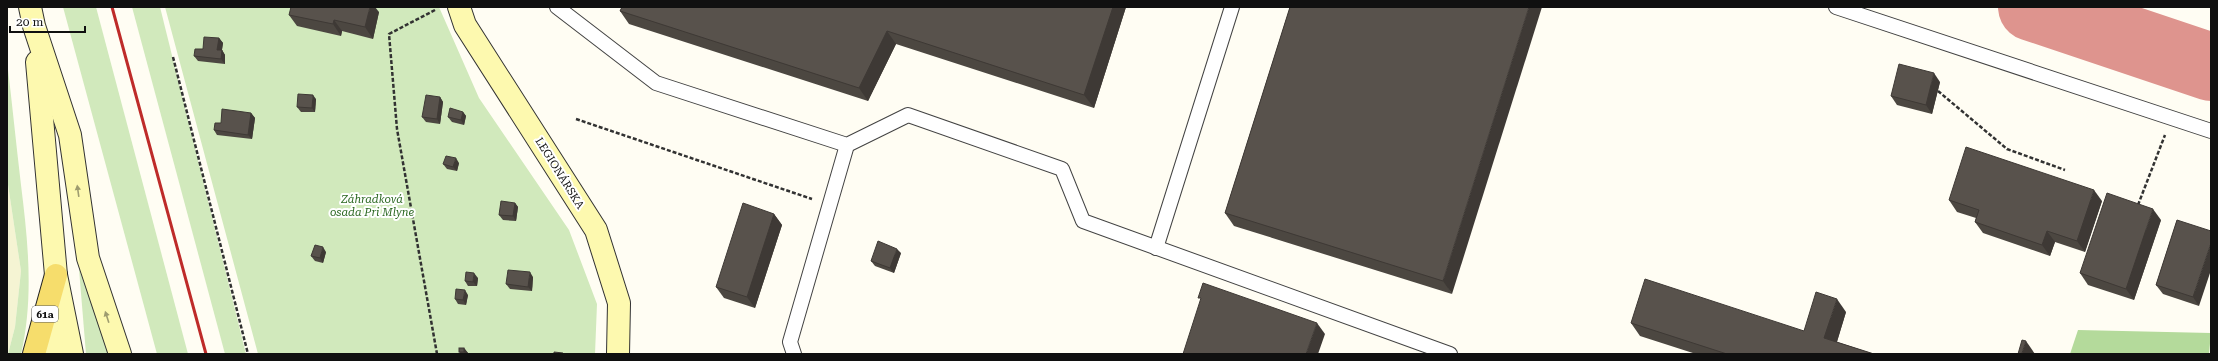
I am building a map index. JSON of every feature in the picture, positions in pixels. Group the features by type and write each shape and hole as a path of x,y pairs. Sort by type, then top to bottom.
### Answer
{"main road":[{"name":"LEGIONÁRSKA","path":"459,7 465,25 596,230 619,303 618,354"},
{"path":"32,16 56,275 72,354"},
{"path":"32,16 70,135 88,258 120,354"},
{"path":"51,354 56,275"},
{"name":"61a","path":"34,354 56,275"}],"lane":[{"path":"557,7 656,83 847,145 908,115 1062,169 1083,221 1450,354"},
{"path":"1156,248 1232,7"},
{"path":"1836,7 2211,131"},
{"path":"794,354 790,342 847,145"}],"path":[{"path":"437,354 397,129 390,34 439,7"},
{"path":"173,56 248,354"},
{"path":"1938,91 2007,149 2065,170"},
{"path":"2136,212 2172,118"},
{"path":"576,119 830,205"}],"green space":[{"path":"63,7 96,7 188,354 157,354"},
{"path":"132,7 160,7 246,354 225,354"},
{"name":"Záhradková osada Pri Mlyne","path":"165,7 439,7 479,98 569,230 597,304 595,354 258,354"},
{"path":"7,61 28,248 29,291 25,333 21,354 8,354 15,327 21,271 7,178"},
{"path":"7,178 21,271 15,327 8,354"},
{"path":"79,269 110,354 86,354"},
{"path":"2078,330 2211,333 2209,354 2070,354"}],"building":[{"path":"291,7 370,7 365,27 334,20 333,24 289,15"},
{"path":"622,7 1113,7 1084,95 887,31 859,88 620,11"},
{"path":"1290,7 1529,7 1443,281 1225,213"},
{"path":"204,37 219,38 217,50 222,50 221,59 194,56 195,49 203,49"},
{"path":"1899,64 1934,73 1926,105 1891,96"},
{"path":"298,94 313,95 312,108 297,107"},
{"path":"426,95 440,97 437,119 422,117"},
{"path":"450,108 463,112 461,120 448,117"},
{"path":"222,109 251,113 248,135 214,130 215,123 221,123"},
{"path":"1966,147 2094,190 2077,241 2047,231 2042,245 1975,222 1979,210 1949,200"},
{"path":"446,156 456,158 453,167 443,164"},
{"path":"2107,193 2153,209 2126,289 2080,273"},
{"path":"501,201 515,203 513,216 499,215"},
{"path":"743,203 774,214 747,297 716,287"},
{"path":"2177,220 2211,231 2211,243 2193,297 2156,285"},
{"path":"878,241 897,249 890,268 871,261"},
{"path":"315,245 323,247 320,258 311,256"},
{"path":"508,270 530,272 528,287 506,284"},
{"path":"466,272 474,273 473,282 465,281"},
{"path":"1645,279 1804,331 1816,292 1837,299 1824,338 1874,354 1727,354 1631,323"},
{"path":"1203,283 1317,323 1306,354 1183,354 1201,298 1198,298"},
{"path":"456,289 465,290 463,300 455,299"},
{"path":"2022,340 2026,341 2022,353 2025,354 2018,354"},
{"path":"459,348 464,348 464,352 459,352"},
{"path":"554,352 563,353 563,354 554,354"}],"taxiway":[{"path":"2032,7 2211,67"}],"railway":[{"path":"112,7 206,354"}]}
